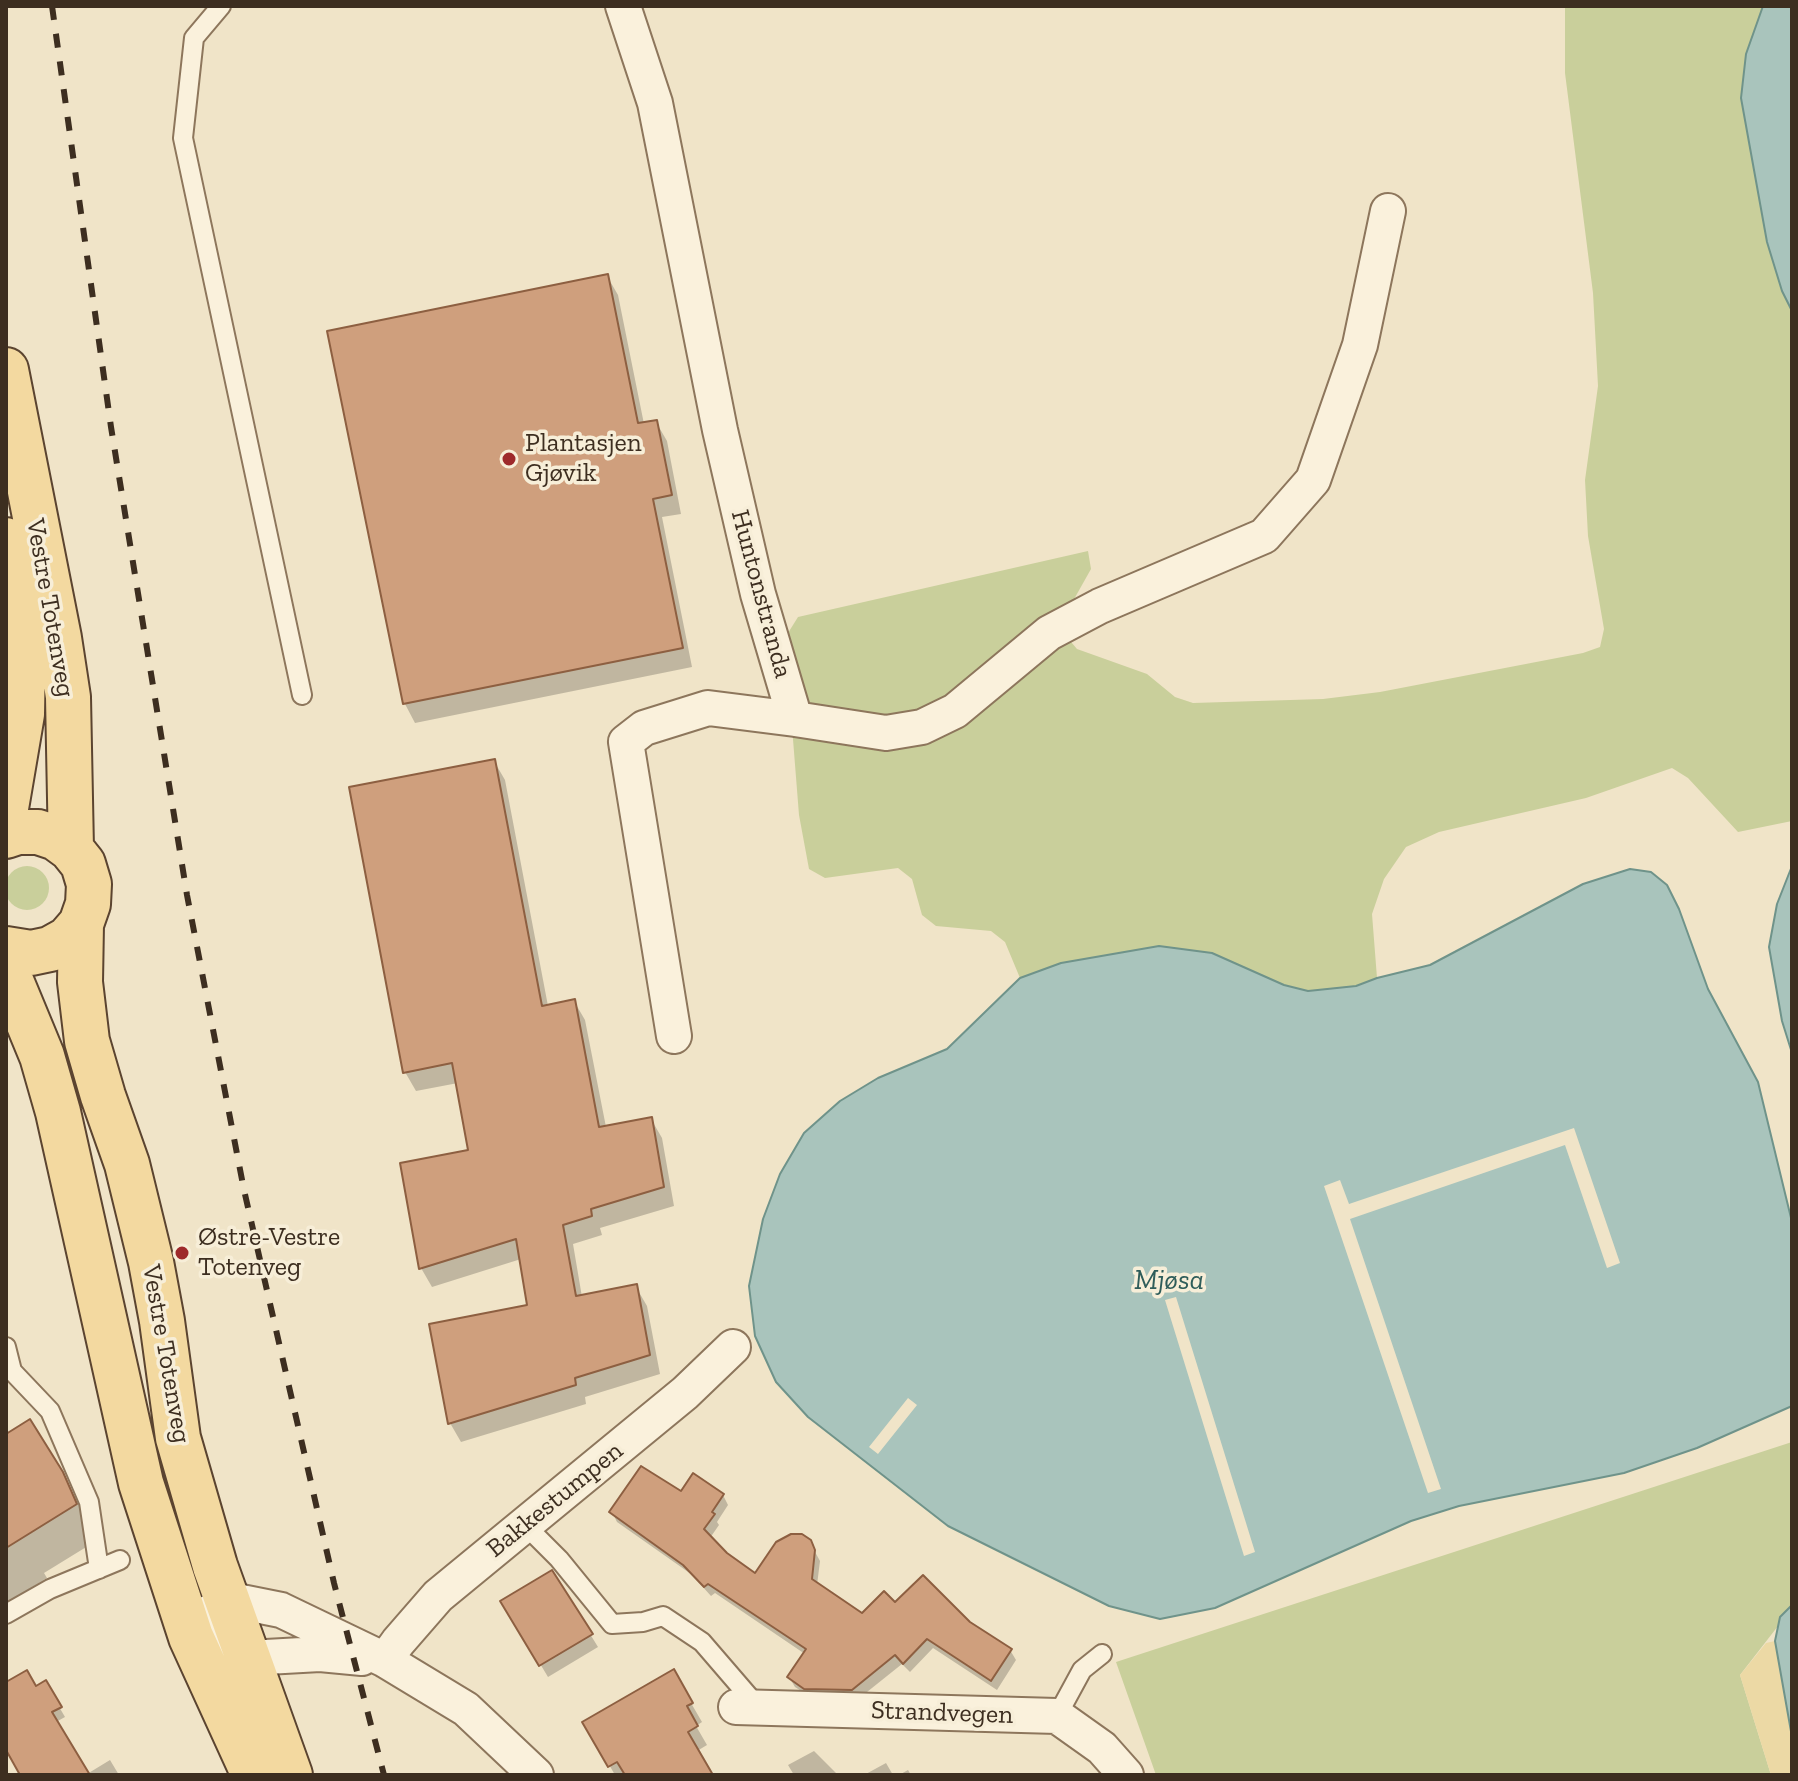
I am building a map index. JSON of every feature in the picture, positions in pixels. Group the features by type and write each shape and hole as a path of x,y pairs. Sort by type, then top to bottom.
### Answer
{"main road":[{"name":"Vestre Totenveg","path":"6,370 68,697 71,849 83,864 89,884 88,904 81,924 80,982 87,1041 127,1164 151,1262 178,1438 215,1566 290,1775"},
{"name":"Vestre Totenveg","path":"6,540 14,578 23,656 22,714 6,808"},
{"path":"6,836 18,832 38,832 56,838 71,849"},
{"path":"6,949 31,953 50,949 68,939 81,924"},
{"name":"Vestre Totenveg","path":"6,969 42,1056 58,1112 141,1483 188,1629 254,1775"}],"street":[{"name":"Huntonstranda","path":"623,6 655,103 720,430 758,594 795,719 708,708 644,728 626,742 674,1036"},
{"path":"795,719 886,733 922,727 955,711 1049,633 1100,606 1264,536 1313,480 1360,345 1388,211"},
{"name":"Bakkestumpen","path":"385,1660 438,1596 685,1393 733,1347"},
{"path":"188,1629 241,1602 281,1610 385,1660 466,1709 536,1775"},
{"path":"188,1629 248,1658 320,1654 385,1660"},
{"name":"Strandvegen","path":"748,1707 1057,1716"},
{"path":"1057,1716 1102,1748 1126,1775"}],"lane":[{"path":"221,6 194,38 183,138 302,695"},
{"path":"6,1347 12,1371 50,1411 89,1502 99,1569"},
{"path":"525,1525 559,1559 612,1624 643,1622 663,1616 702,1642 748,1707"},
{"path":"6,1614 50,1589 120,1560"},
{"path":"1057,1716 1082,1670 1102,1654"}],"green space":[{"path":"1565,6 1763,6 1746,54 1741,98 1767,242 1782,291 1792,311 1792,821 1738,832 1688,778 1672,768 1586,798 1439,832 1406,847 1384,879 1372,914 1377,978 1356,986 1308,991 1284,985 1061,963 1020,978 1005,942 991,931 936,926 922,915 912,879 898,868 825,878 809,869 799,815 786,651 788,633 798,617 1088,551 1091,569 1064,617 1066,636 1077,649 1147,674 1175,697 1193,703 1323,699 1380,692 1583,653 1600,647 1604,629 1588,536 1585,480 1598,386 1593,293 1565,73"},
{"path":"27,866 42,873 49,888 42,903 27,910 12,903 5,888 12,873"},
{"path":"1792,1442 1792,1608 1740,1675 1771,1775 1156,1775 1116,1662"}],"sand":[{"path":"1775,1641 1792,1737 1792,1775 1771,1775 1740,1675 1766,1643"}],"water":[{"path":"1763,6 1792,6 1792,311 1782,291 1767,242 1741,98 1746,54"},
{"path":"1792,866 1792,1053 1782,1021 1769,947 1777,904"},
{"name":"Mjøsa","path":"1630,869 1651,872 1667,885 1708,989 1758,1082 1792,1222 1792,1406 1697,1448 1624,1473 1459,1506 1411,1521 1215,1608 1160,1619 1109,1606 948,1526 808,1417 776,1382 755,1336 749,1286 763,1219 780,1174 804,1133 840,1101 878,1078 947,1049 1020,978 1061,963 1159,946 1212,953 1284,985 1308,991 1356,986 1430,965 1583,884"},
{"path":"1792,1605 1792,1737 1775,1641 1780,1617"}],"pier":[{"path":"1574,1128 1620,1263 1607,1268 1565,1145 1350,1219 1441,1489 1428,1493 1324,1186 1340,1180 1349,1204"},
{"path":"1176,1297 1255,1552 1244,1556 1165,1300"},
{"path":"908,1398 917,1405 878,1454 869,1447"}],"building":[{"name":"Plantasjen Gjøvik","path":"608,274 638,423 657,420 672,495 653,499 683,648 403,704 327,331"},
{"path":"495,759 542,1006 575,999 599,1127 652,1117 664,1187 591,1209 592,1216 563,1225 576,1296 637,1284 650,1355 575,1378 576,1385 448,1424 429,1324 527,1305 516,1239 419,1269 400,1163 468,1150 452,1063 403,1073 349,787"},
{"path":"30,1419 63,1472 77,1504 6,1548 6,1434"},
{"path":"641,1466 681,1491 693,1473 724,1494 704,1529 727,1553 755,1573 776,1542 791,1534 802,1534 811,1540 815,1550 812,1579 862,1613 884,1591 895,1602 923,1575 970,1622 1012,1649 991,1681 927,1639 903,1664 895,1655 852,1690 804,1689 787,1677 806,1649 708,1584 704,1587 683,1565 609,1512"},
{"path":"552,1570 593,1634 539,1666 500,1601"},
{"path":"674,1669 693,1703 687,1706 698,1726 688,1732 713,1775 625,1775 617,1762 608,1767 582,1722"},
{"path":"27,1670 36,1686 46,1680 62,1707 52,1712 90,1775 20,1775 6,1750 6,1682"}],"railway":[{"path":"52,6 111,427 187,895 244,1190 334,1583 384,1775"}],"place":[{"name":"Plantasjen Gjøvik","path":"509,459"},
{"name":"Østre-Vestre Totenveg","path":"182,1253"}]}
